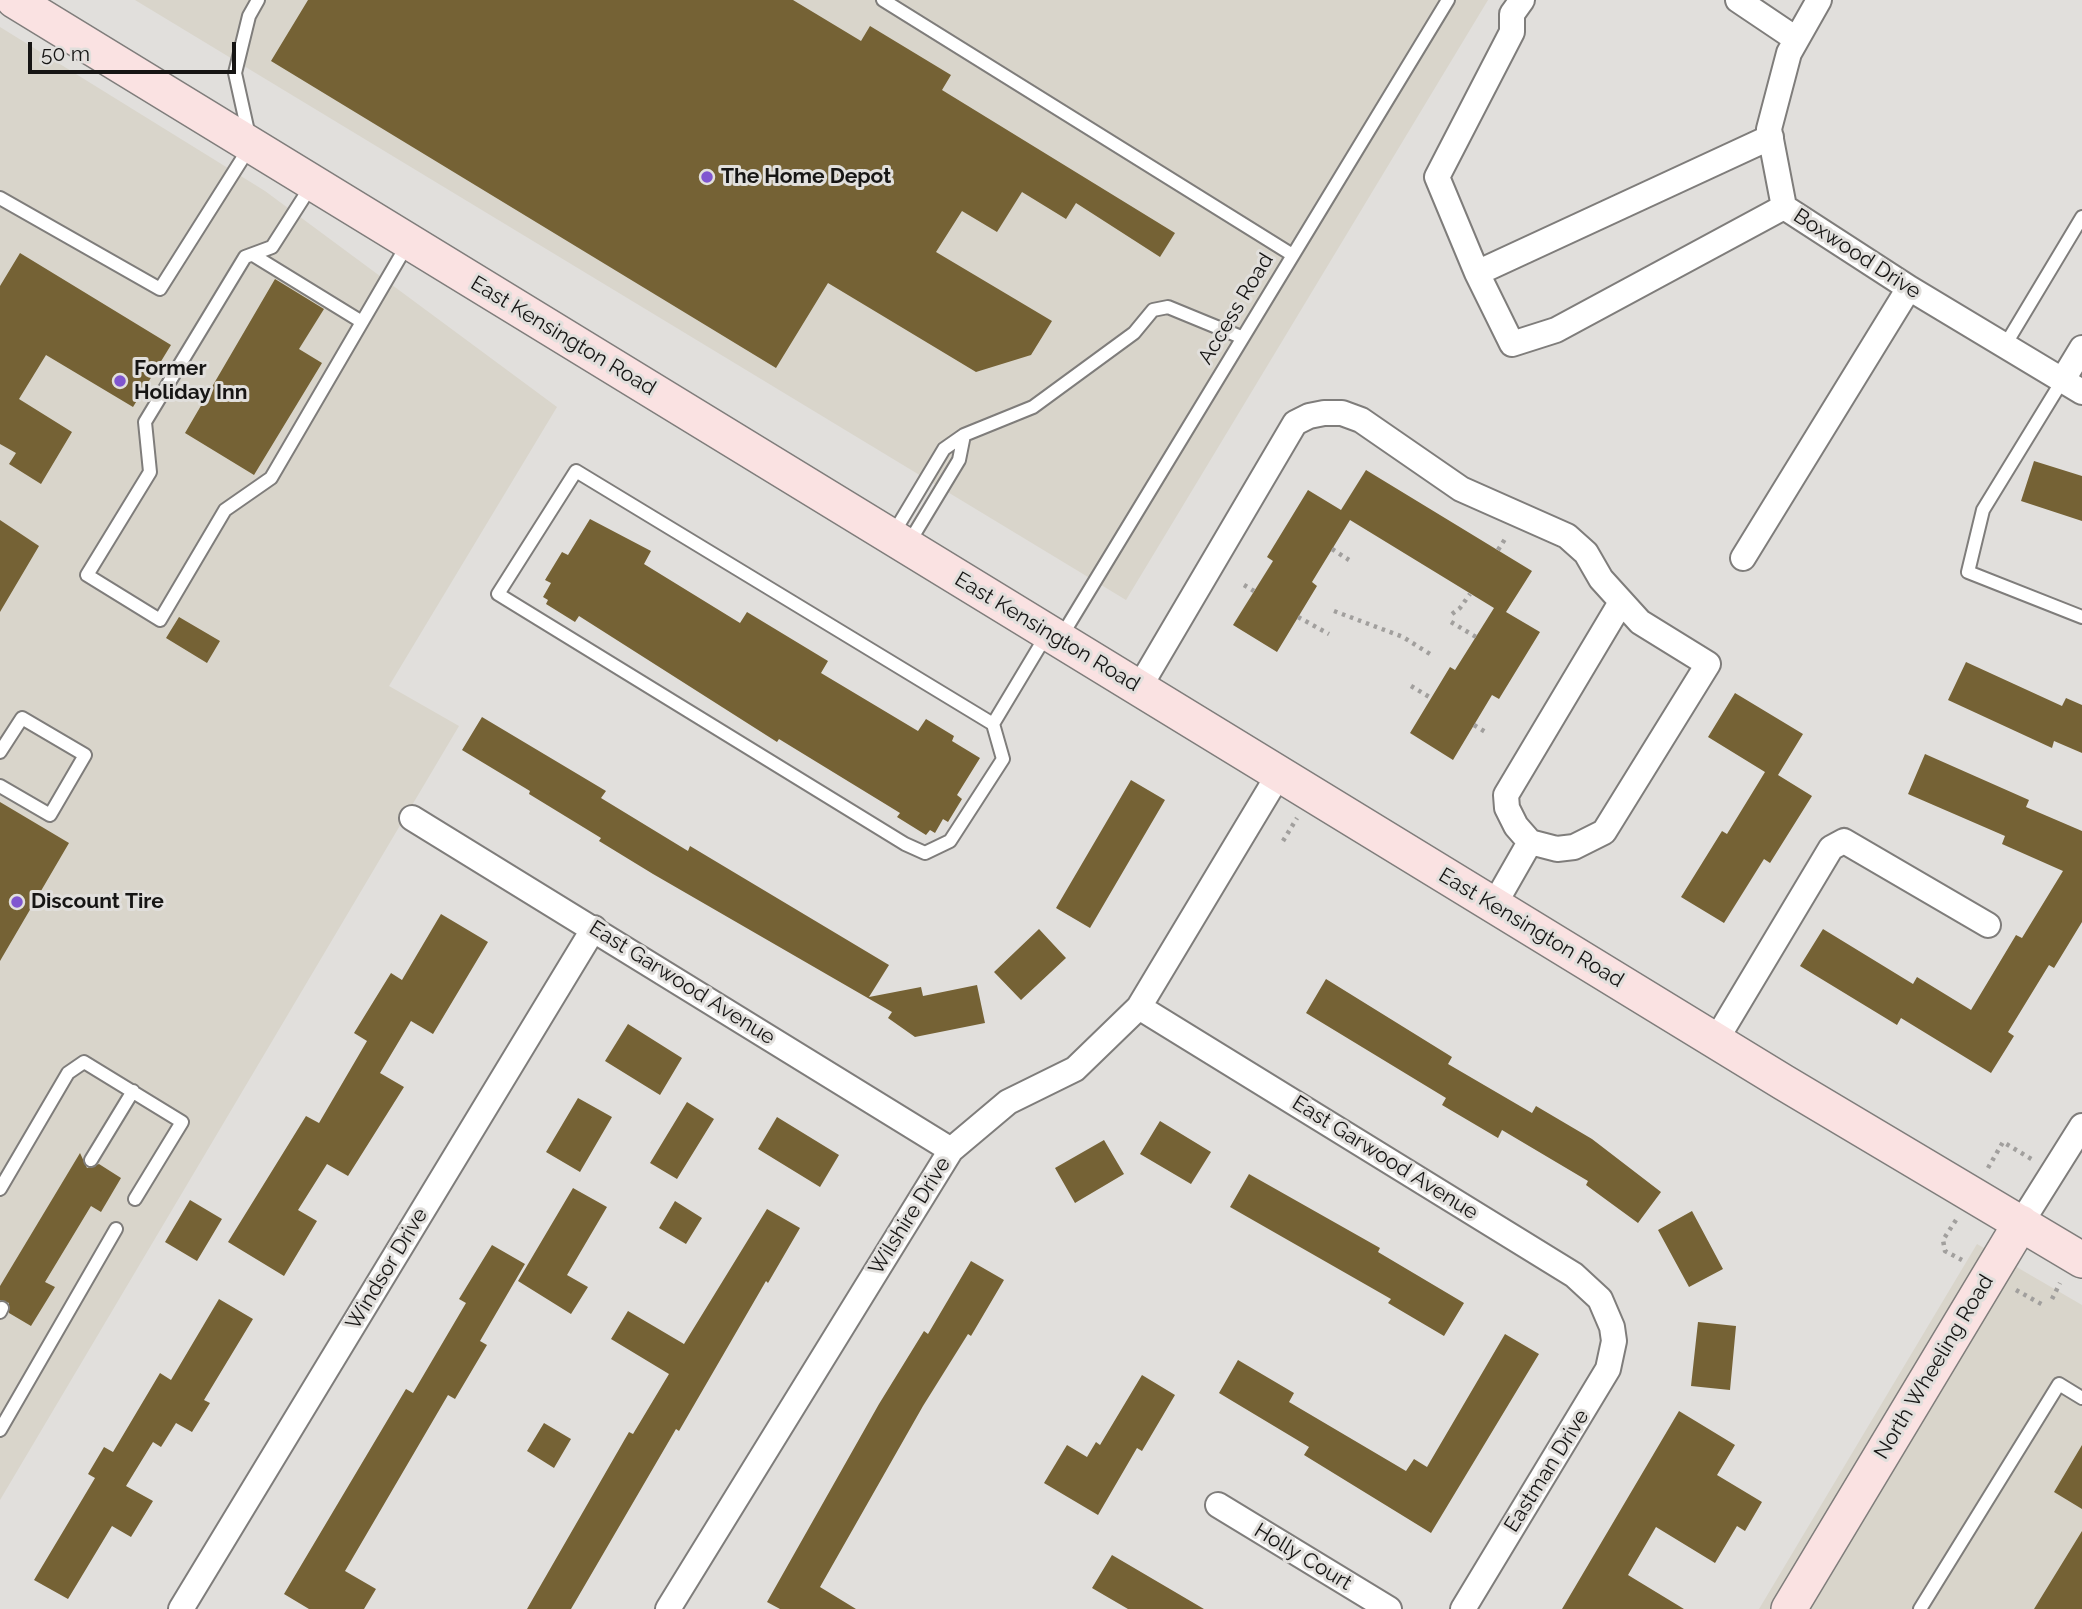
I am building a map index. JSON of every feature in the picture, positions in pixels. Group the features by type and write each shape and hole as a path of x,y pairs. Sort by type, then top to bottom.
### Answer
{"main road":[{"name":"East Kensington Road","path":"14,0 1716,1041 2082,1260"},
{"name":"North Wheeling Road","path":"1789,1609 2021,1223"}],"street":[{"path":"1522,0 1512,14 1512,32 1437,177 1477,273 1511,344 1556,330 1784,206"},
{"path":"1738,0 1796,39"},
{"name":"Boxwood Drive","path":"1818,0 1789,53 1769,129 1784,206 1909,288 2072,386"},
{"path":"1477,273 1771,137"},
{"path":"1743,558 1909,288"},
{"path":"2072,386 2082,348"},
{"path":"1139,688 1295,423 1324,413 1342,413 1361,420 1461,489 1567,537 1586,553 1620,604 1640,622 1708,664 1604,832 1574,847 1557,849 1530,842 1516,827 1507,808 1506,795 1620,604"},
{"name":"Wilshire Drive","path":"667,1609 951,1150 1008,1102 1075,1069 1139,1007 1279,774"},
{"name":"East Garwood Avenue","path":"412,818 951,1150"},
{"path":"1716,1041 1831,848 1844,841 1988,925"},
{"path":"1494,905 1530,842"},
{"name":"Windsor Drive","path":"180,1609 594,928"},
{"name":"East Garwood Avenue","path":"1139,1007 1574,1275 1600,1299 1612,1328"},
{"name":"North Wheeling Road","path":"2021,1223 2082,1126"},
{"name":"Eastman Drive","path":"1463,1609 1601,1384 1612,1354 1612,1328"},
{"name":"Holly Court","path":"1217,1505 1389,1609"}],"lane":[{"path":"0,198 160,289 251,145 235,73 249,16 258,0"},
{"path":"883,0 1291,254"},
{"name":"Access Road","path":"993,724 1054,636 1448,0"},
{"path":"313,183 272,247 246,257 145,422 150,471 87,575 160,620 225,510 271,478 409,241"},
{"path":"2004,347 2082,217"},
{"path":"253,254 362,322"},
{"path":"899,541 944,449 964,435 1033,407 1134,333 1153,310 1168,307 1241,337"},
{"path":"2072,386 1983,510 1968,572 2082,617"},
{"path":"899,541 959,460 964,435"},
{"path":"576,471 993,724 1003,760 950,841 925,853 905,844 498,594 576,471"},
{"path":"0,752 22,718 85,755 50,815 0,786"},
{"path":"0,1189 68,1073 84,1062 182,1122 135,1199"},
{"path":"91,1160 133,1091"},
{"path":"0,1430 5,1408 116,1228"},
{"path":"1920,1609 2059,1384 2082,1398"}],"path":[{"path":"1332,549 1349,560"},
{"path":"1244,585 1254,591"},
{"path":"1452,614 1470,594"},
{"path":"1334,611 1403,637 1430,654"},
{"path":"1298,617 1329,634"},
{"path":"1451,622 1476,637"},
{"path":"1411,686 1431,698"},
{"path":"1474,725 1487,733"},
{"path":"1943,1240 1945,1251"}],"shaded area":[{"path":"135,0 1488,0 1126,600"},
{"path":"0,27 265,191 557,407 389,686 459,726 0,1500"},
{"path":"1977,1244 2082,1305 2082,1609 1759,1609"}],"building":[{"name":"The Home Depot","path":"308,0 793,0 861,41 870,26 951,75 942,90 1175,233 1160,257 1076,203 1066,219 1022,192 997,232 962,211 936,252 1052,321 1031,355 976,372 828,283 776,368 271,61"},
{"name":"Former Holiday Inn","path":"20,253 171,345 133,407 46,355 19,399 72,432 41,484 9,464 16,453 0,444 0,286"},
{"path":"275,279 324,309 299,349 322,363 254,475 185,433"},
{"path":"2034,461 2082,476 2082,521 2021,501"},
{"path":"1366,470 1532,571 1506,612 1540,632 1499,699 1492,695 1453,760 1410,733 1450,667 1455,670 1494,608 1350,520 1312,582 1317,586 1277,652 1233,625 1273,561 1267,557 1308,490 1341,510"},
{"path":"590,519 651,551 644,564 740,623 747,612 828,661 821,673 918,731 926,719 954,736 952,741 980,758 957,795 962,799 948,822 943,819 935,833 930,830 926,835 897,817 900,813 779,739 777,742 579,616 575,622 546,604 548,600 543,597 551,583 545,580 562,552 568,555"},
{"path":"0,520 39,546 0,612"},
{"path":"179,617 220,641 207,663 166,638"},
{"path":"1966,662 2062,706 2066,698 2082,705 2082,753 2054,741 2052,748 1948,700"},
{"path":"1735,693 1803,734 1778,775 1812,796 1770,863 1764,859 1724,923 1681,897 1722,831 1727,834 1765,772 1708,737"},
{"path":"482,717 606,791 601,798 688,851 690,846 889,965 869,997 921,987 923,996 977,985 985,1023 915,1037 888,1018 892,1012 653,874 529,794 530,791 462,750"},
{"path":"1925,754 2029,800 2026,807 2082,831 2082,922 2054,968 2049,965 2008,1032 2014,1036 1991,1073 1901,1018 1897,1025 1800,966 1823,929 1913,984 1917,977 1971,1010 2016,935 2022,938 2063,871 2002,844 2005,836 1908,794"},
{"path":"1131,780 1165,800 1090,928 1056,908"},
{"name":"Discount Tire","path":"0,802 69,843 0,961"},
{"path":"441,914 488,942 433,1034 411,1021 380,1073 404,1087 348,1176 327,1164 298,1210 317,1221 284,1276 228,1242 306,1116 319,1123 367,1041 354,1033 391,973 402,980"},
{"path":"1039,929 1066,958 1021,1000 994,972"},
{"path":"1326,979 1452,1057 1448,1064 1532,1113 1536,1106 1592,1139 1661,1192 1638,1223 1586,1185 1588,1181 1502,1130 1498,1138 1442,1105 1446,1098 1306,1013"},
{"path":"628,1024 682,1058 660,1095 605,1061"},
{"path":"578,1098 612,1117 580,1172 546,1152"},
{"path":"687,1102 714,1119 677,1179 650,1163"},
{"path":"777,1117 839,1155 820,1187 758,1149"},
{"path":"1160,1121 1211,1152 1191,1184 1140,1154"},
{"path":"1104,1140 1124,1174 1075,1203 1055,1168"},
{"path":"80,1153 87,1168 99,1164 121,1178 101,1212 91,1206 45,1282 55,1287 31,1326 9,1313 9,1303 0,1300 0,1286"},
{"path":"1249,1174 1380,1248 1378,1252 1464,1303 1444,1336 1388,1303 1391,1299 1230,1207"},
{"path":"573,1188 607,1207 567,1275 588,1287 571,1314 518,1281"},
{"path":"190,1200 222,1219 197,1261 165,1242"},
{"path":"675,1201 702,1218 686,1244 659,1228"},
{"path":"767,1209 800,1228 768,1283 766,1281 679,1431 676,1429 571,1609 527,1609 629,1432 633,1434 669,1374 611,1339 628,1311 684,1344"},
{"path":"1692,1211 1723,1269 1689,1287 1658,1230"},
{"path":"492,1245 525,1264 480,1341 487,1345 455,1399 448,1395 345,1571 376,1589 364,1609 309,1609 284,1594 406,1389 413,1393 466,1303 459,1299"},
{"path":"971,1261 1004,1280 971,1336 968,1334 923,1406 820,1587 856,1609 780,1609 767,1602 879,1404 924,1331 928,1334"},
{"path":"219,1299 253,1319 204,1400 210,1403 192,1432 176,1423 161,1447 153,1442 126,1486 153,1501 131,1537 112,1526 68,1599 34,1580 95,1478 88,1474 104,1447 113,1452 160,1373 171,1380"},
{"path":"1698,1322 1736,1326 1730,1390 1691,1386"},
{"path":"1505,1334 1539,1354 1431,1533 1304,1455 1309,1447 1219,1393 1238,1360 1294,1393 1289,1402 1406,1471 1414,1459 1427,1467"},
{"path":"1142,1375 1175,1395 1142,1451 1137,1448 1098,1515 1044,1483 1067,1445 1087,1457 1096,1442 1100,1445"},
{"path":"1679,1411 1735,1445 1717,1475 1762,1502 1745,1531 1737,1526 1715,1563 1656,1527 1628,1575 1684,1609 1562,1609"},
{"path":"544,1423 571,1439 554,1468 527,1451"},
{"path":"2082,1445 2082,1509 2054,1492"},
{"path":"2082,1531 2082,1609 2034,1609"},
{"path":"1112,1555 1204,1609 1128,1609 1092,1588"}],"place":[{"name":"The Home Depot","path":"707,177"},
{"name":"Former Holiday Inn","path":"120,381"},
{"name":"Discount Tire","path":"17,902"}]}
